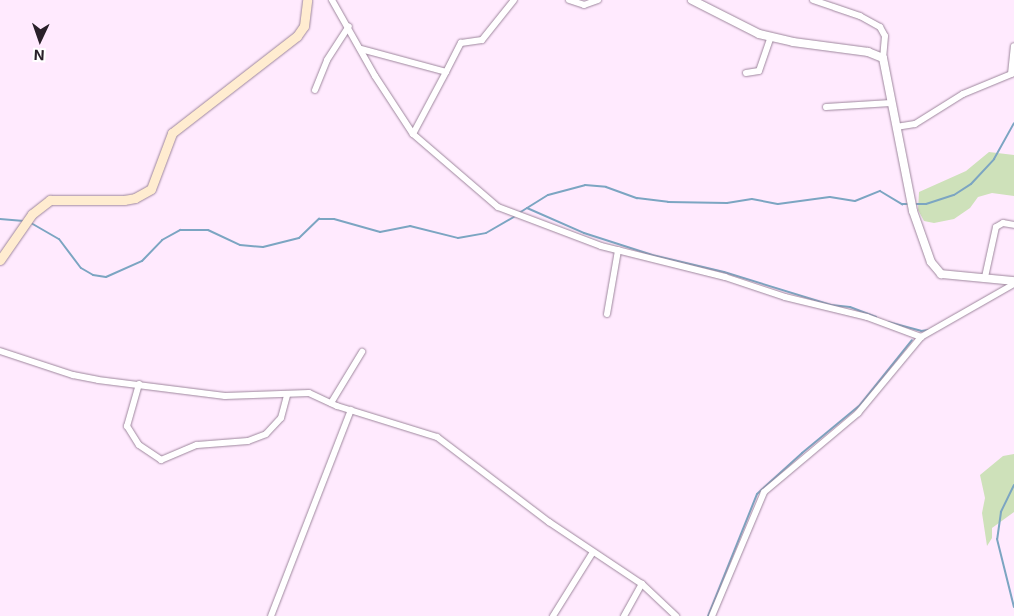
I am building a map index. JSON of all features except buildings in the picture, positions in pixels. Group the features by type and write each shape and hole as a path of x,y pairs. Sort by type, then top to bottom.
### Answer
{"main road":[{"path":"0,260 32,214 53,199 124,200 135,198 150,189 172,133 297,36 304,26 307,0"}],"street":[{"path":"332,0 413,134 502,209 618,250 725,277 791,299 867,317 922,337"},
{"path":"413,134 461,43 482,40 514,0"},
{"path":"569,0 584,5 598,0"},
{"path":"692,0 736,24 771,37 868,52 883,58"},
{"path":"813,0 860,16 880,27 885,36 883,58 913,211 931,262 937,272 985,277 1014,283"},
{"path":"315,90 328,60 349,26"},
{"path":"746,73 759,71 771,37"},
{"path":"896,127 915,124 963,94 1013,74 1014,46"},
{"path":"361,49 446,72"},
{"path":"826,108 891,104"},
{"path":"985,277 996,227 1003,223 1014,225"},
{"path":"607,314 618,250"},
{"path":"712,616 764,492 858,413 922,337 1014,283"},
{"path":"0,351 72,375 225,396 309,394 448,443 549,522 642,584 676,616"},
{"path":"331,403 362,352"},
{"path":"139,384 127,426 140,445 161,460 197,445 248,441 266,434 281,418 287,395"},
{"path":"271,616 351,410"},
{"path":"553,616 593,552"},
{"path":"624,616 642,584"}],"green space":[{"path":"989,152 1014,155 1014,196 992,193 978,197 970,208 954,219 934,223 924,221 918,210 919,192 966,171"},
{"path":"1014,454 1014,512 992,528 992,538 987,546 982,513 985,498 980,475 1003,456"}],"waterway":[{"path":"913,204 926,204 954,195 971,184 994,159 1014,123"},
{"path":"519,213 548,195 585,185 606,187 637,198 668,202 727,203 752,199 778,204 830,197 855,201 880,191 902,204 908,204"},
{"path":"527,208 584,233 652,255 724,272 831,305 850,307 876,317"},
{"path":"31,223 59,239 81,268 93,275 106,277 142,261 162,240 180,230 208,230 240,245 263,247 299,238 319,219 334,219 380,232 410,226 458,238 486,233 515,216"},
{"path":"0,219 24,221"},
{"path":"888,322 921,331 929,330"},
{"path":"708,616 757,494 802,453 860,405 912,340"},
{"path":"1014,485 1001,512 997,539 1014,607"}]}
